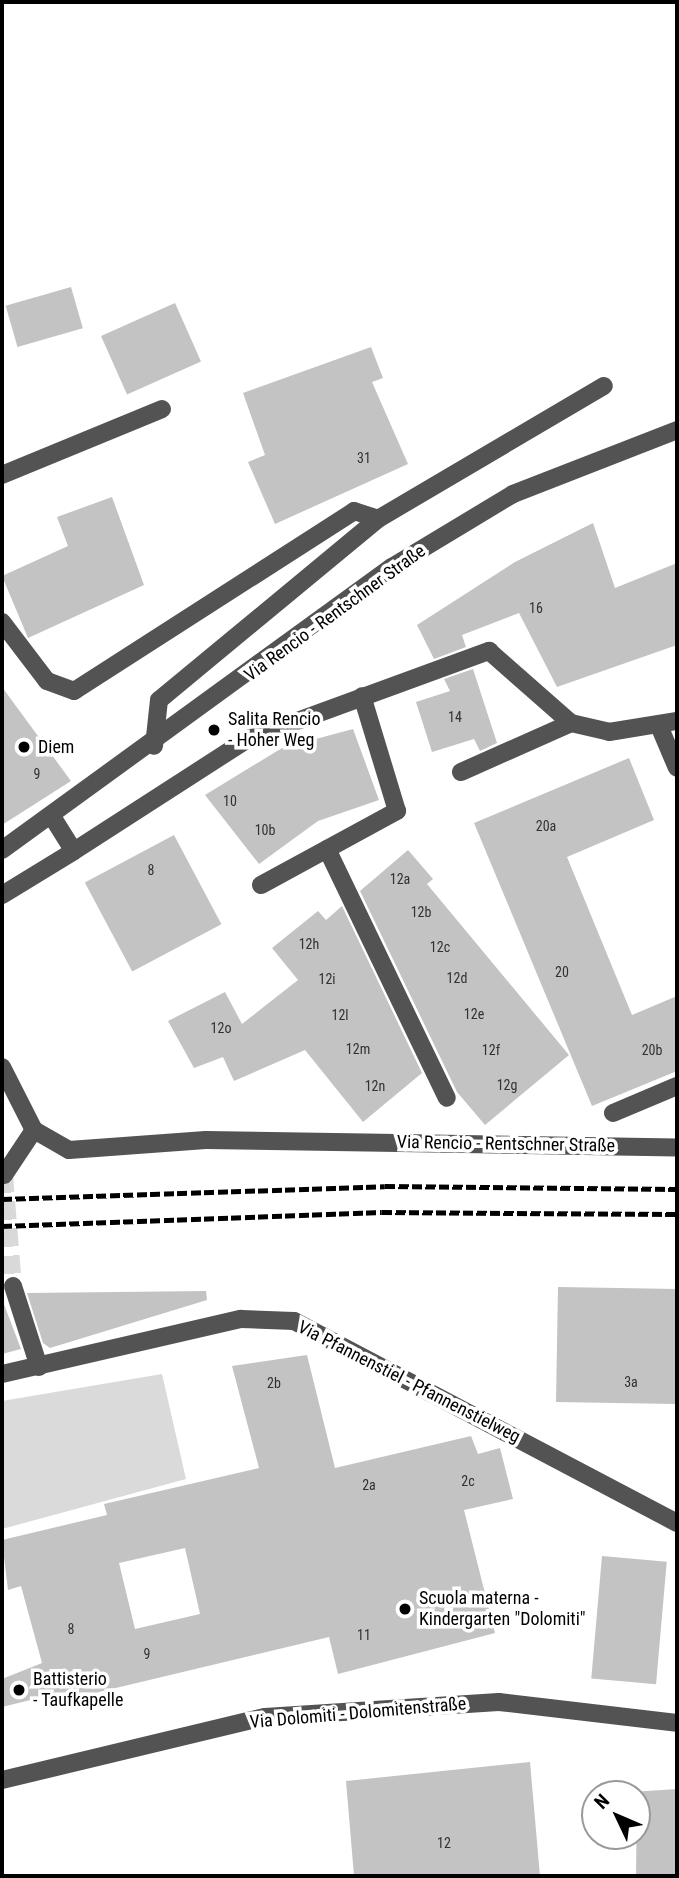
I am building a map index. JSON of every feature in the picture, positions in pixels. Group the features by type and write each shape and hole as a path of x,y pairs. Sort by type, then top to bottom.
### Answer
{"street":[{"path":"154,746 159,699 378,519 604,386"},
{"path":"2,475 162,409"},
{"name":"Via Rencio - Rentschner Straße","path":"2,850 53,818 154,746 392,567 513,494 677,430"},
{"path":"2,622 47,681 74,691 354,511 378,519"},
{"path":"2,895 248,739 489,651 570,723 609,732 669,724 677,768"},
{"path":"261,885 397,811 362,696"},
{"path":"461,772 570,723"},
{"path":"53,818 74,851"},
{"path":"327,849 447,1098"},
{"path":"2,1067 34,1130 4,1175"},
{"path":"613,1113 677,1086"},
{"name":"Via Rencio - Rentschner Straße","path":"34,1130 69,1150 206,1140 677,1147"},
{"path":"13,1286 40,1367"},
{"name":"Via Pfannenstiel - Pfannenstielweg","path":"2,1374 241,1319 294,1321 677,1523"},
{"name":"Via Dolomiti - Dolomitenstraße","path":"2,1780 265,1717 499,1702 677,1723"}],"shaded area":[{"path":"162,1374 186,1479 2,1529 2,1401"}],"building":[{"path":"71,287 83,328 17,347 6,306"},
{"path":"175,303 201,361 127,394 101,336"},
{"path":"371,347 383,378 372,382 408,464 275,524 248,462 265,455 243,393"},
{"path":"112,497 144,585 28,638 2,576 68,546 57,517"},
{"path":"593,523 615,588 677,563 677,645 557,687 519,613 462,635 466,647 434,659 417,625 515,562"},
{"path":"473,669 497,743 480,751 474,739 432,752 416,702 450,691 444,679"},
{"name":"Diem","path":"2,687 71,781 2,825"},
{"path":"353,729 379,800 318,821 259,864 205,795 282,748"},
{"path":"629,758 654,820 567,857 632,1015 677,996 677,1071 592,1106 474,823"},
{"path":"174,835 221,924 132,972 85,882"},
{"path":"408,850 433,879 427,884 569,1055 485,1125 457,1092 360,891"},
{"path":"342,906 422,1073 363,1122 305,1050 234,1081 223,1057 194,1068 168,1021 225,992 242,1024 298,980 272,948 318,911 326,920"},
{"path":"558,1287 677,1289 675,1404 556,1402"},
{"path":"206,1291 207,1300 50,1348 43,1343 27,1293"},
{"path":"2,1299 21,1349 2,1354"},
{"path":"307,1355 335,1468 471,1436 478,1454 500,1448 513,1499 464,1510 495,1633 338,1674 329,1637 53,1703 51,1695 2,1707 2,1679 42,1663 21,1586 8,1590 2,1540 107,1515 104,1504 259,1468 232,1366","holes":["185,1548 200,1614 135,1629 119,1563"]},
{"path":"602,1556 667,1562 656,1684 591,1679"},
{"path":"530,1762 540,1876 354,1876 346,1781"},
{"path":"677,1789 677,1876 636,1876 636,1850 651,1850 651,1791"}],"tunnel":[{"path":"4,1175 13,1286"}],"railway":[{"path":"2,1199 385,1186 677,1189"},
{"path":"2,1226 382,1212 677,1214"}],"place":[{"name":"Salita Rencio - Hoher Weg","path":"214,730"},
{"name":"Diem","path":"24,747"},
{"name":"Scuola materna - Kindergarten \"Dolomiti\"","path":"405,1609"},
{"name":"Battisterio - Taufkapelle","path":"19,1690"}]}
